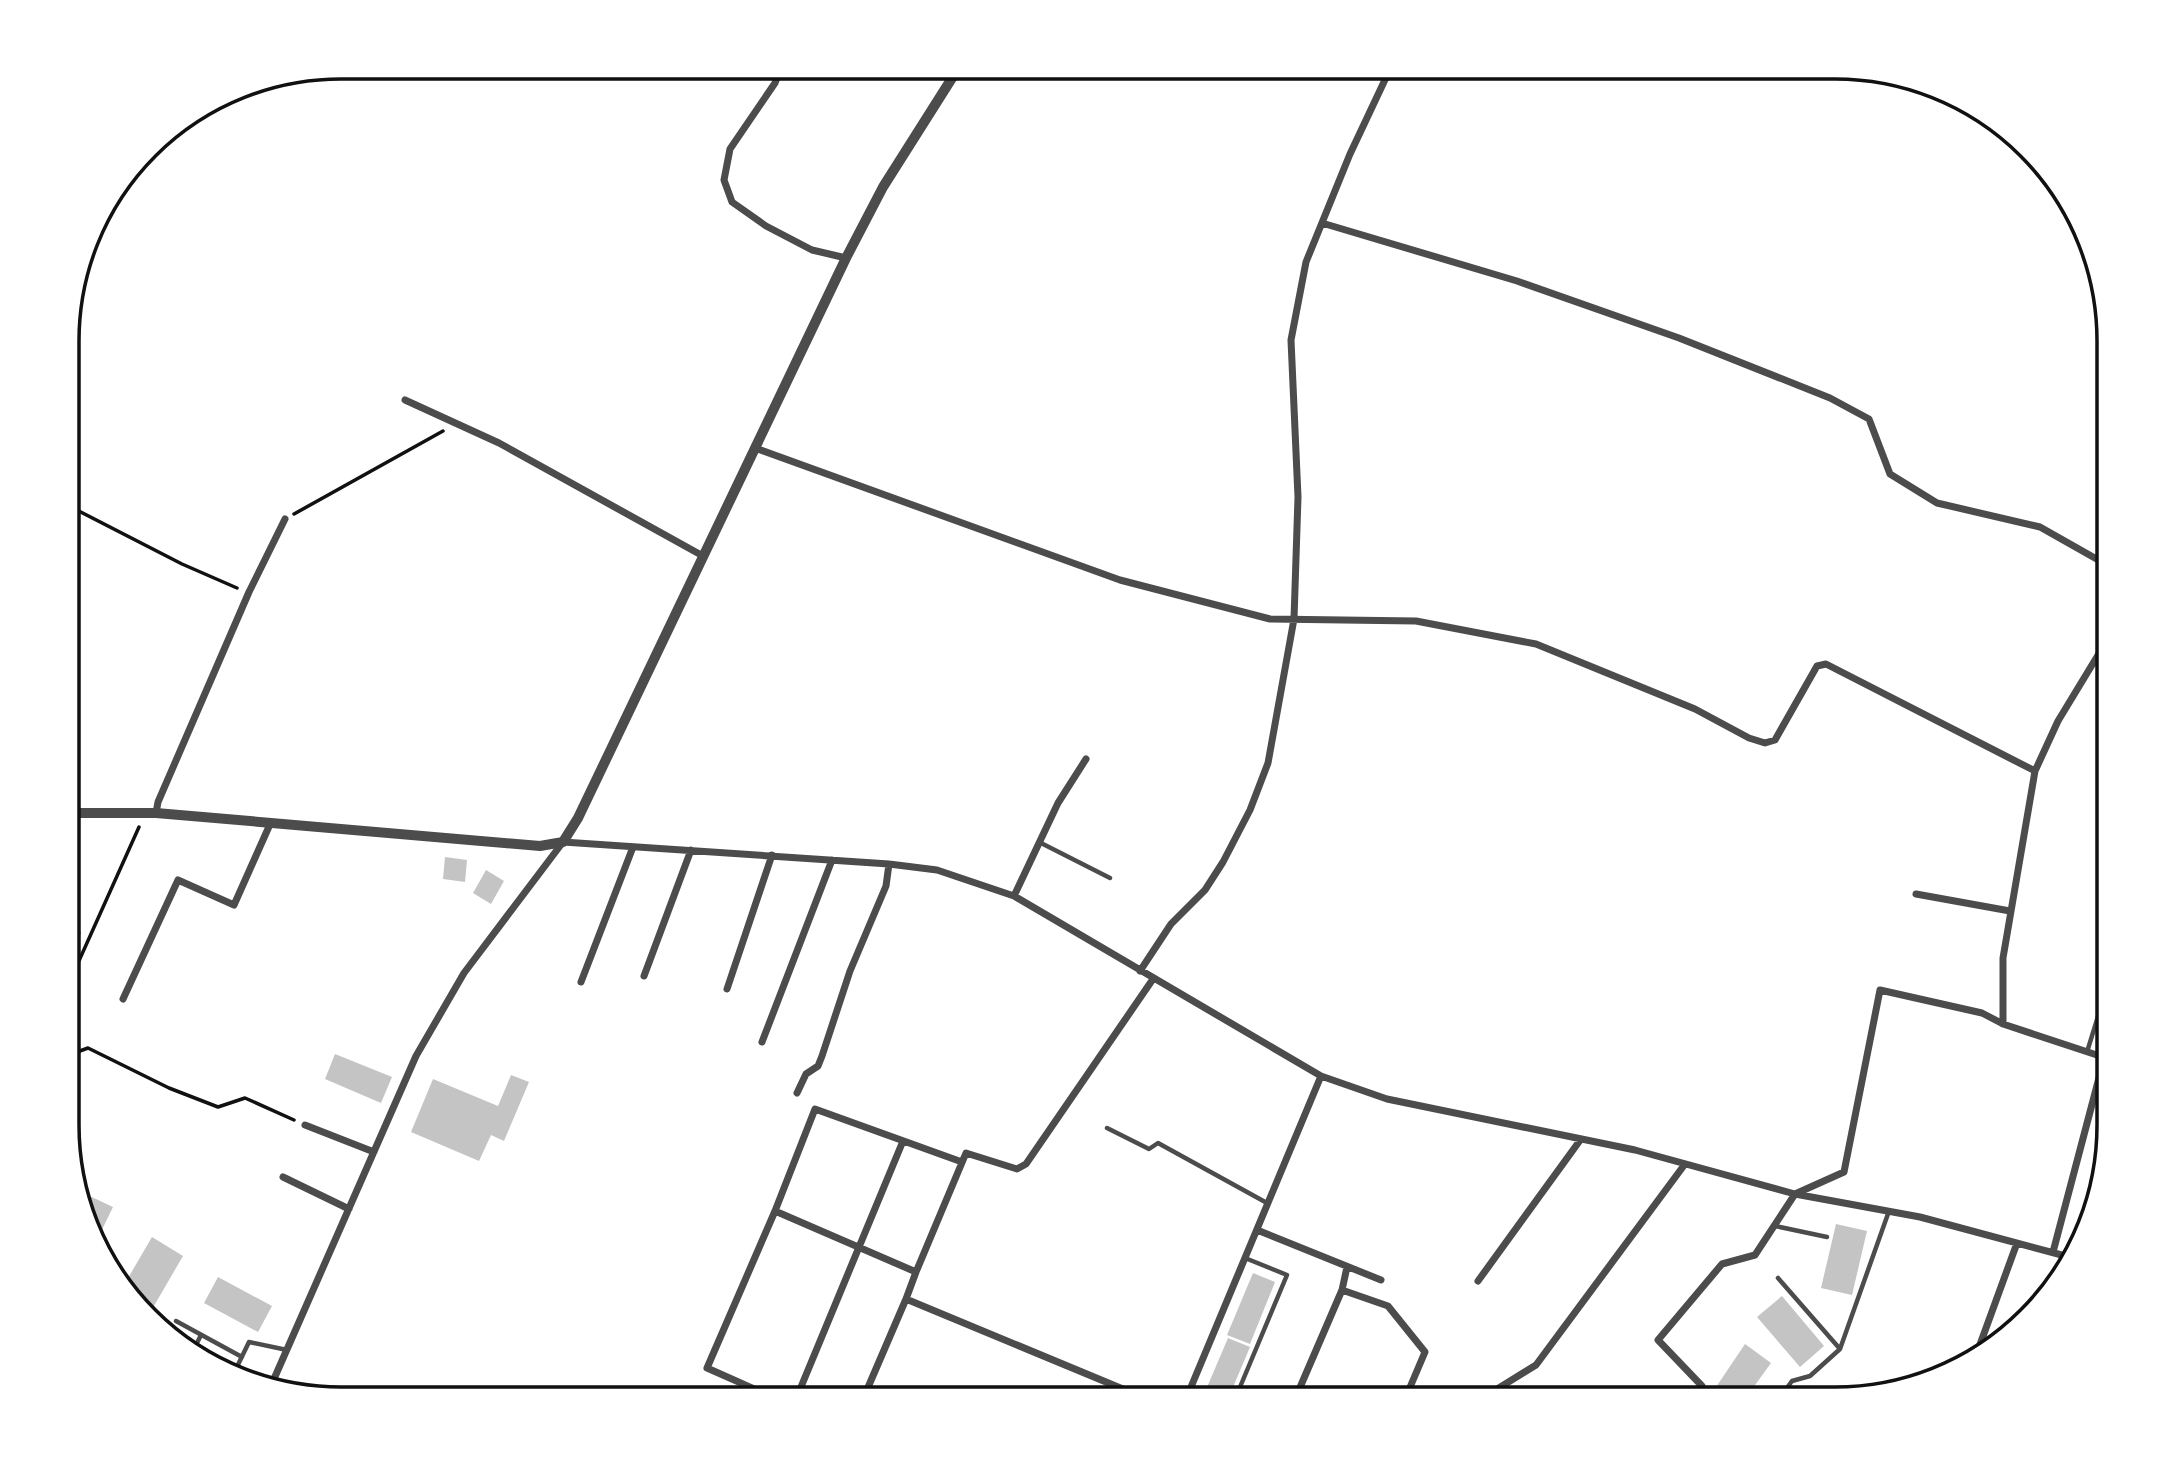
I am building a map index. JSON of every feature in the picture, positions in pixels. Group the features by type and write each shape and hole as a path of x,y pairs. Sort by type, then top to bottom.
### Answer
{"street":[{"path":"776,79 730,149 724,180 732,202 766,226 812,250 846,258"},
{"path":"274,1378 416,1056 464,973 563,842 578,818 846,258 883,187 951,79"},
{"path":"1140,971 1171,924 1205,890 1250,810 1268,763 1294,620 1298,497 1291,340 1306,262 1385,79"},
{"path":"1322,223 1506,277 1679,338 1830,398 1869,419 1891,474 1937,503 2040,527 2097,559"},
{"path":"405,400 499,443 703,556"},
{"path":"755,448 1120,580 1270,619 1416,621 1536,644 1629,680 1695,709 1749,738 1765,743 1775,740 1816,666 1826,664 2035,771"},
{"path":"151,813 249,592 285,519"},
{"path":"2003,1024 2003,958 2035,771 2058,721 2097,657"},
{"path":"1014,896 1038,842 1086,759"},
{"path":"79,813 151,813 540,846 563,842 888,864 937,870 1014,896 1321,1076 1387,1099 1581,1139 1795,1194 1889,1212 2063,1255"},
{"path":"123,999 178,880 234,905 271,822"},
{"path":"581,982 633,847"},
{"path":"643,976 691,850"},
{"path":"727,989 772,856"},
{"path":"762,1042 832,860"},
{"path":"797,1093 806,1074 818,1066 822,1056 850,971 886,886 888,864"},
{"path":"1916,894 2010,911"},
{"path":"869,1387 966,1153 1017,1169 1026,1164 1153,979"},
{"path":"1701,1387 1658,1340 1721,1264 1755,1255 1795,1194 1844,1172 1880,990 1982,1013 2003,1024 2097,1056"},
{"path":"1191,1387 1321,1076"},
{"path":"2053,1252 2097,1092"},
{"path":"750,1387 707,1368 775,1211 815,1109 962,1162"},
{"path":"305,1125 374,1152"},
{"path":"1478,1281 1581,1139"},
{"path":"801,1387 903,1141"},
{"path":"1501,1387 1536,1366 1685,1164"},
{"path":"283,1177 349,1209"},
{"path":"775,1211 915,1272"},
{"path":"1257,1230 1381,1280"},
{"path":"1980,1343 2017,1243"},
{"path":"1300,1387 1342,1290 1348,1267"},
{"path":"1342,1290 1388,1306 1425,1352 1410,1387"},
{"path":"906,1299 1117,1387"}],"lane":[{"path":"1038,842 1110,878"},
{"path":"2087,1053 2097,1020"},
{"path":"1107,1128 1149,1149 1158,1143 1268,1204"},
{"path":"1788,1387 1792,1381 1810,1376 1840,1349 1889,1212"},
{"path":"1774,1226 1827,1237"},
{"path":"1240,1387 1287,1275 1245,1258"},
{"path":"1778,1278 1840,1349"},
{"path":"176,1321 242,1357"},
{"path":"196,1344 201,1335"},
{"path":"238,1366 249,1342 286,1350"}],"path":[{"path":"285,519 454,424"},
{"path":"79,511 182,564 249,592"},
{"path":"79,962 151,813"},
{"path":"79,1051 88,1048 169,1088 218,1107 245,1098 305,1125"}],"building":[{"path":"445,857 467,860 465,882 443,879"},
{"path":"486,870 504,881 491,904 473,893"},
{"path":"335,1054 392,1077 381,1103 325,1079"},
{"path":"511,1075 529,1082 504,1141 491,1135 479,1161 411,1132 433,1079 498,1106"},
{"path":"89,1196 113,1207 101,1231"},
{"path":"1836,1224 1867,1231 1852,1295 1821,1288"},
{"path":"152,1237 183,1256 153,1308 128,1278"},
{"path":"1253,1273 1275,1282 1250,1344 1227,1335"},
{"path":"218,1277 272,1306 258,1332 204,1303"},
{"path":"1782,1296 1824,1346 1800,1367 1757,1317"},
{"path":"1228,1338 1250,1347 1233,1387 1207,1387"},
{"path":"1745,1344 1771,1363 1754,1387 1716,1387"}]}
